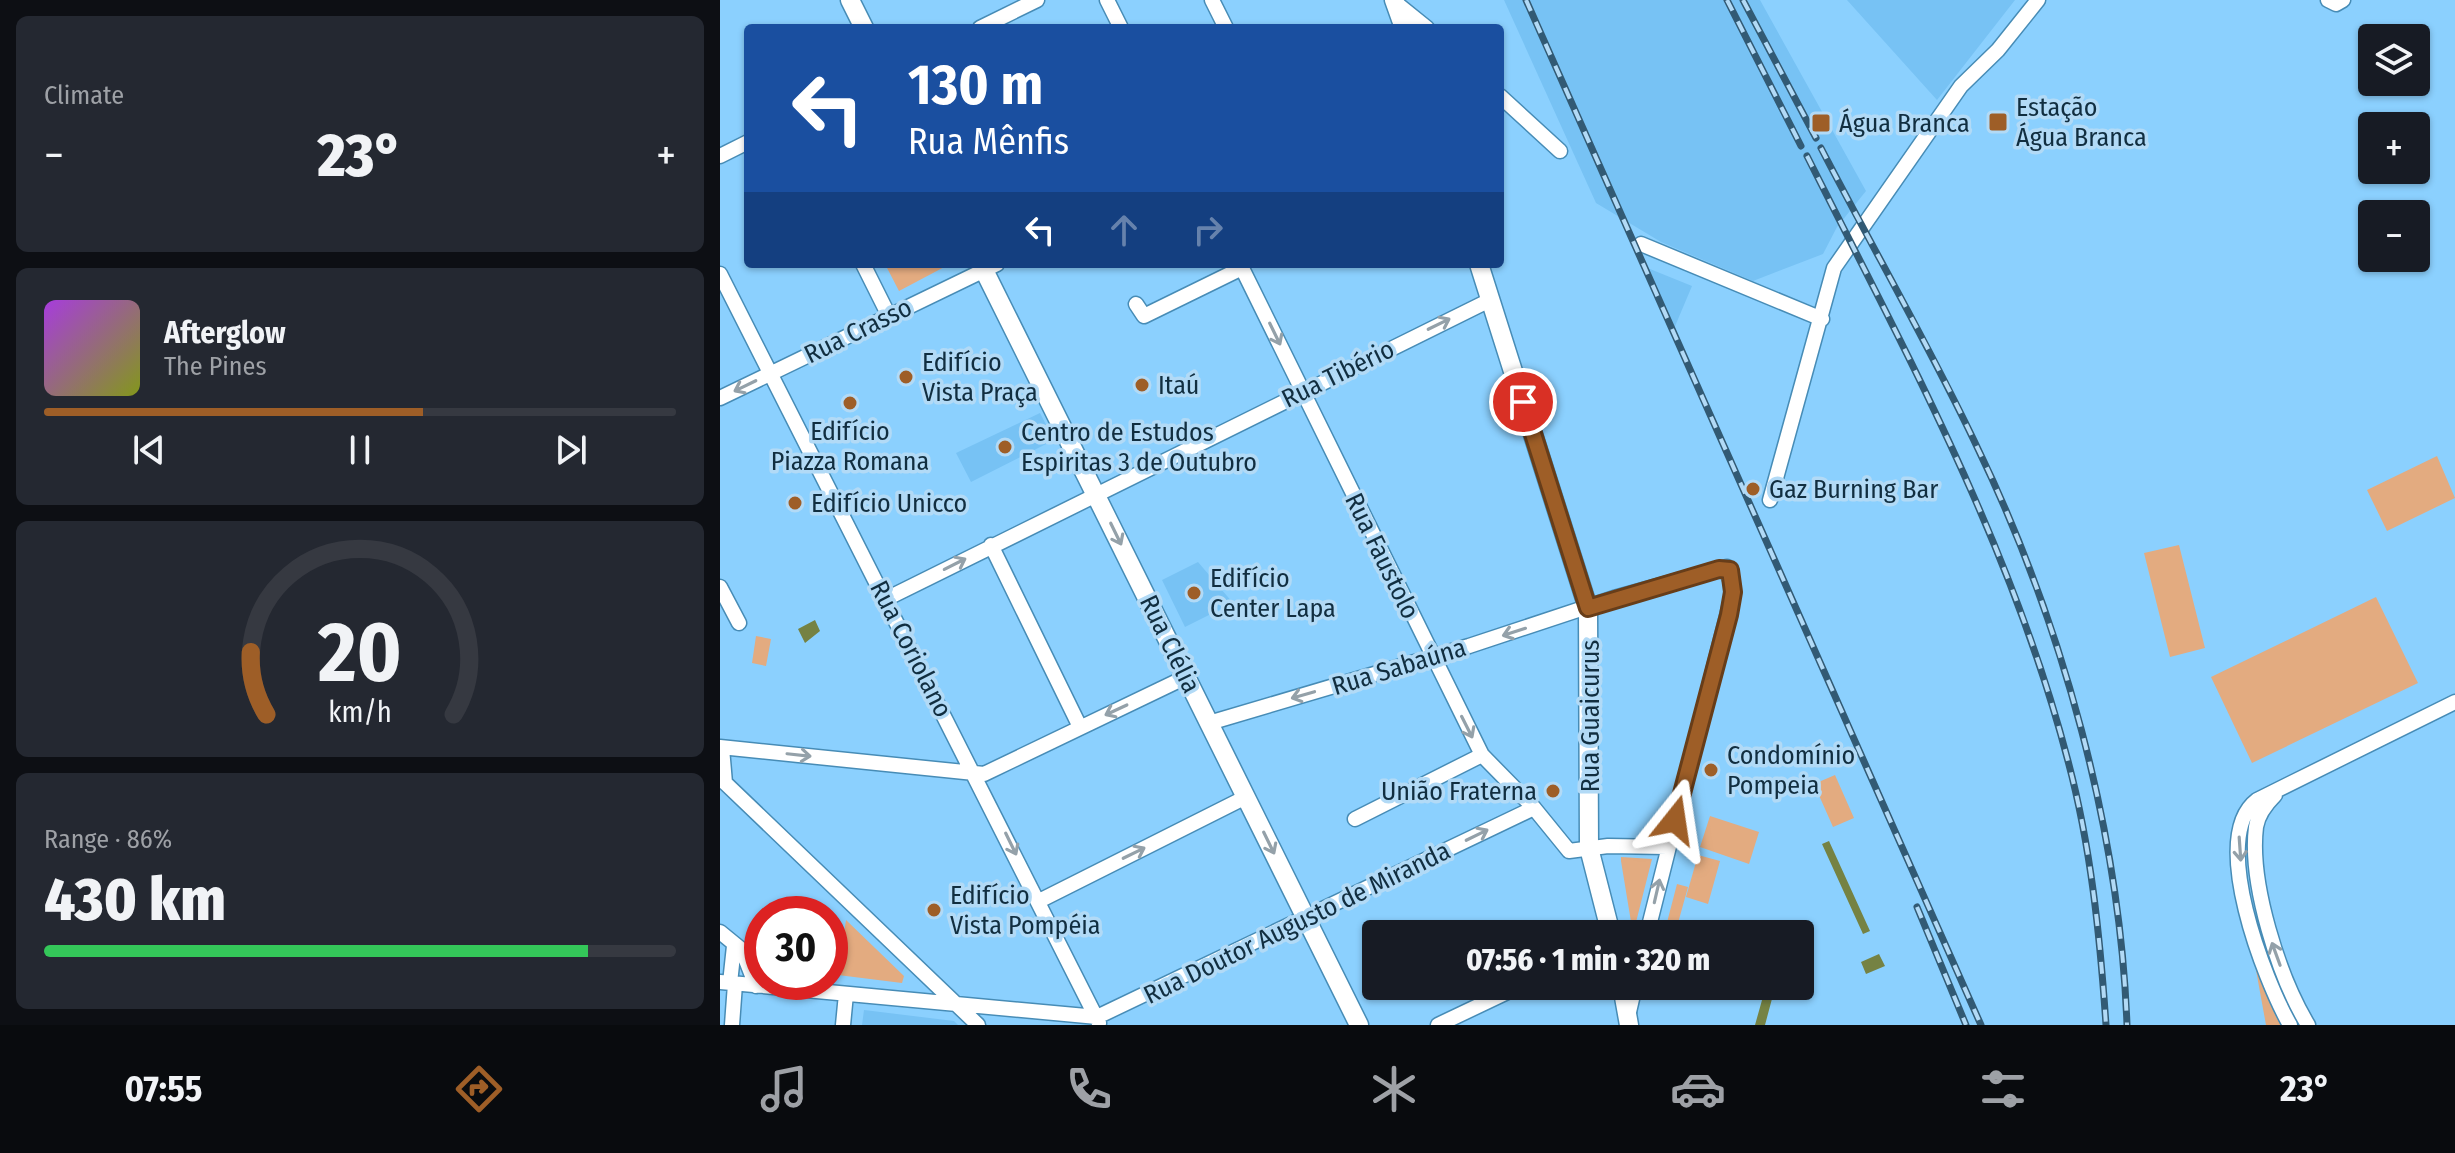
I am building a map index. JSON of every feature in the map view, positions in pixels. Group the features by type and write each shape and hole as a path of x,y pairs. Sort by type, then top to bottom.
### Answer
{"main road":[{"path":"850,0 862,24"},
{"path":"1395,1 1403,24"},
{"name":"Rua Clélia","path":"988,268 1096,495 1359,1025"},
{"name":"Rua Guaicurus","path":"1480,268 1588,608 1589,848 1607,920"},
{"path":"1624,1000 1628,1020"}],"street":[{"path":"988,24 1037,0"},
{"path":"1107,0 1119,24"},
{"path":"1212,0 1224,24"},
{"path":"1770,500 1834,268 1961,86 1998,50 2038,0"},
{"path":"2328,0 2336,4 2343,0"},
{"path":"1395,1 1422,24"},
{"path":"1504,100 1560,151"},
{"path":"720,156 744,144"},
{"path":"1641,244 1822,319"},
{"path":"865,268 889,316"},
{"name":"Rua Crasso","path":"720,398 983,268"},
{"path":"1136,304 1144,316 1237,268"},
{"name":"Rua Faustolo","path":"1242,268 1431,658 1482,755 1534,808 1569,851 1589,848"},
{"name":"Rua Coriolano","path":"720,274 1099,1021"},
{"name":"Rua Tibério","path":"886,599 1490,300"},
{"path":"991,545 1080,727"},
{"name":"Rua Sabaúna","path":"1209,723 1726,567 1730,570 1733,592 1667,847"},
{"path":"720,587 739,623"},
{"path":"978,1025 722,781 721,748 976,774 988,772 1186,677"},
{"path":"2290,1025 2259,958 2246,918 2239,823 2257,800 2455,702"},
{"path":"1355,819 1482,755"},
{"path":"2278,792 2259,815 2256,827 2262,895 2273,947 2308,1025"},
{"path":"1039,901 1246,797"},
{"name":"Rua Doutor Augusto de Miranda","path":"848,994 1099,1021 1534,808"},
{"path":"1589,848 1667,847 1650,920"},
{"path":"720,932 744,953"},
{"path":"732,1025 729,983 734,946"},
{"path":"928,977 934,1003"},
{"path":"843,1025 845,1000"},
{"path":"1438,1025 1491,1000"},
{"path":"1628,1020 1632,1000"}],"shaded area":[{"path":"1504,0 1760,0 1866,191 1837,227 1823,254 1753,281 1661,242 1596,203"},
{"path":"1847,0 2015,0 1937,100"},
{"path":"1645,267 1692,286 1673,331"},
{"path":"887,268 942,268 899,291"},
{"name":"Centro de Estudos Espiritas 3 de Outubro","path":"1040,413 1054,440 971,482 956,453"},
{"path":"2437,456 2455,498 2387,531 2367,490"},
{"path":"2179,545 2205,648 2170,657 2144,553"},
{"path":"1198,562 1233,603 1185,627 1162,580"},
{"path":"2376,597 2418,683 2252,763 2211,677"},
{"path":"815,620 820,631 805,643 798,629"},
{"path":"756,636 771,639 766,666 752,663"},
{"path":"1835,775 1854,818 1833,827 1814,784"},
{"path":"1710,816 1759,832 1749,864 1700,847"},
{"path":"1829,841 1870,931 1863,934 1822,844"},
{"path":"1698,855 1720,861 1708,904 1686,897"},
{"path":"1621,857 1652,859 1637,920 1631,920"},
{"path":"1677,884 1688,887 1679,920 1668,920"},
{"path":"848,922 904,976 902,983 848,976"},
{"path":"1879,954 1885,966 1866,974 1861,962"},
{"path":"2254,959 2286,1025 2266,1025"},
{"path":"1762,1000 1772,1000 1765,1025 1755,1025"},
{"path":"864,1010 954,1021 958,1025 862,1025"}],"railway":[{"path":"1526,0 1981,1025"},
{"path":"1727,0 1801,146"},
{"path":"1743,0 1816,138"},
{"path":"1821,148 1960,411 2036,585 2060,657 2099,804 2113,878 2127,1025"},
{"path":"1807,156 1954,452 2018,603 2045,681 2076,793 2089,859 2106,1025"},
{"path":"1917,907 1966,1025"}],"place":[{"name":"Estação Água Branca","path":"1998,122"},
{"name":"Água Branca","path":"1821,123"},
{"name":"Edifício Vista Praça","path":"906,377"},
{"name":"Itaú","path":"1142,385"},
{"name":"Edifício Piazza Romana","path":"850,403"},
{"name":"Centro de Estudos Espiritas 3 de Outubro","path":"1005,447"},
{"name":"Gaz Burning Bar","path":"1753,489"},
{"name":"Edifício Unicco","path":"795,503"},
{"name":"Edifício Center Lapa","path":"1194,593"},
{"name":"Condomínio Pompeia","path":"1711,770"},
{"name":"União Fraterna","path":"1553,791"},
{"name":"Edifício Vista Pompéia","path":"934,910"}],"route":[{"path":"1523,402 1588,608 1719,569 1727,567 1730,570 1733,592 1729,615 1675,820"}]}
